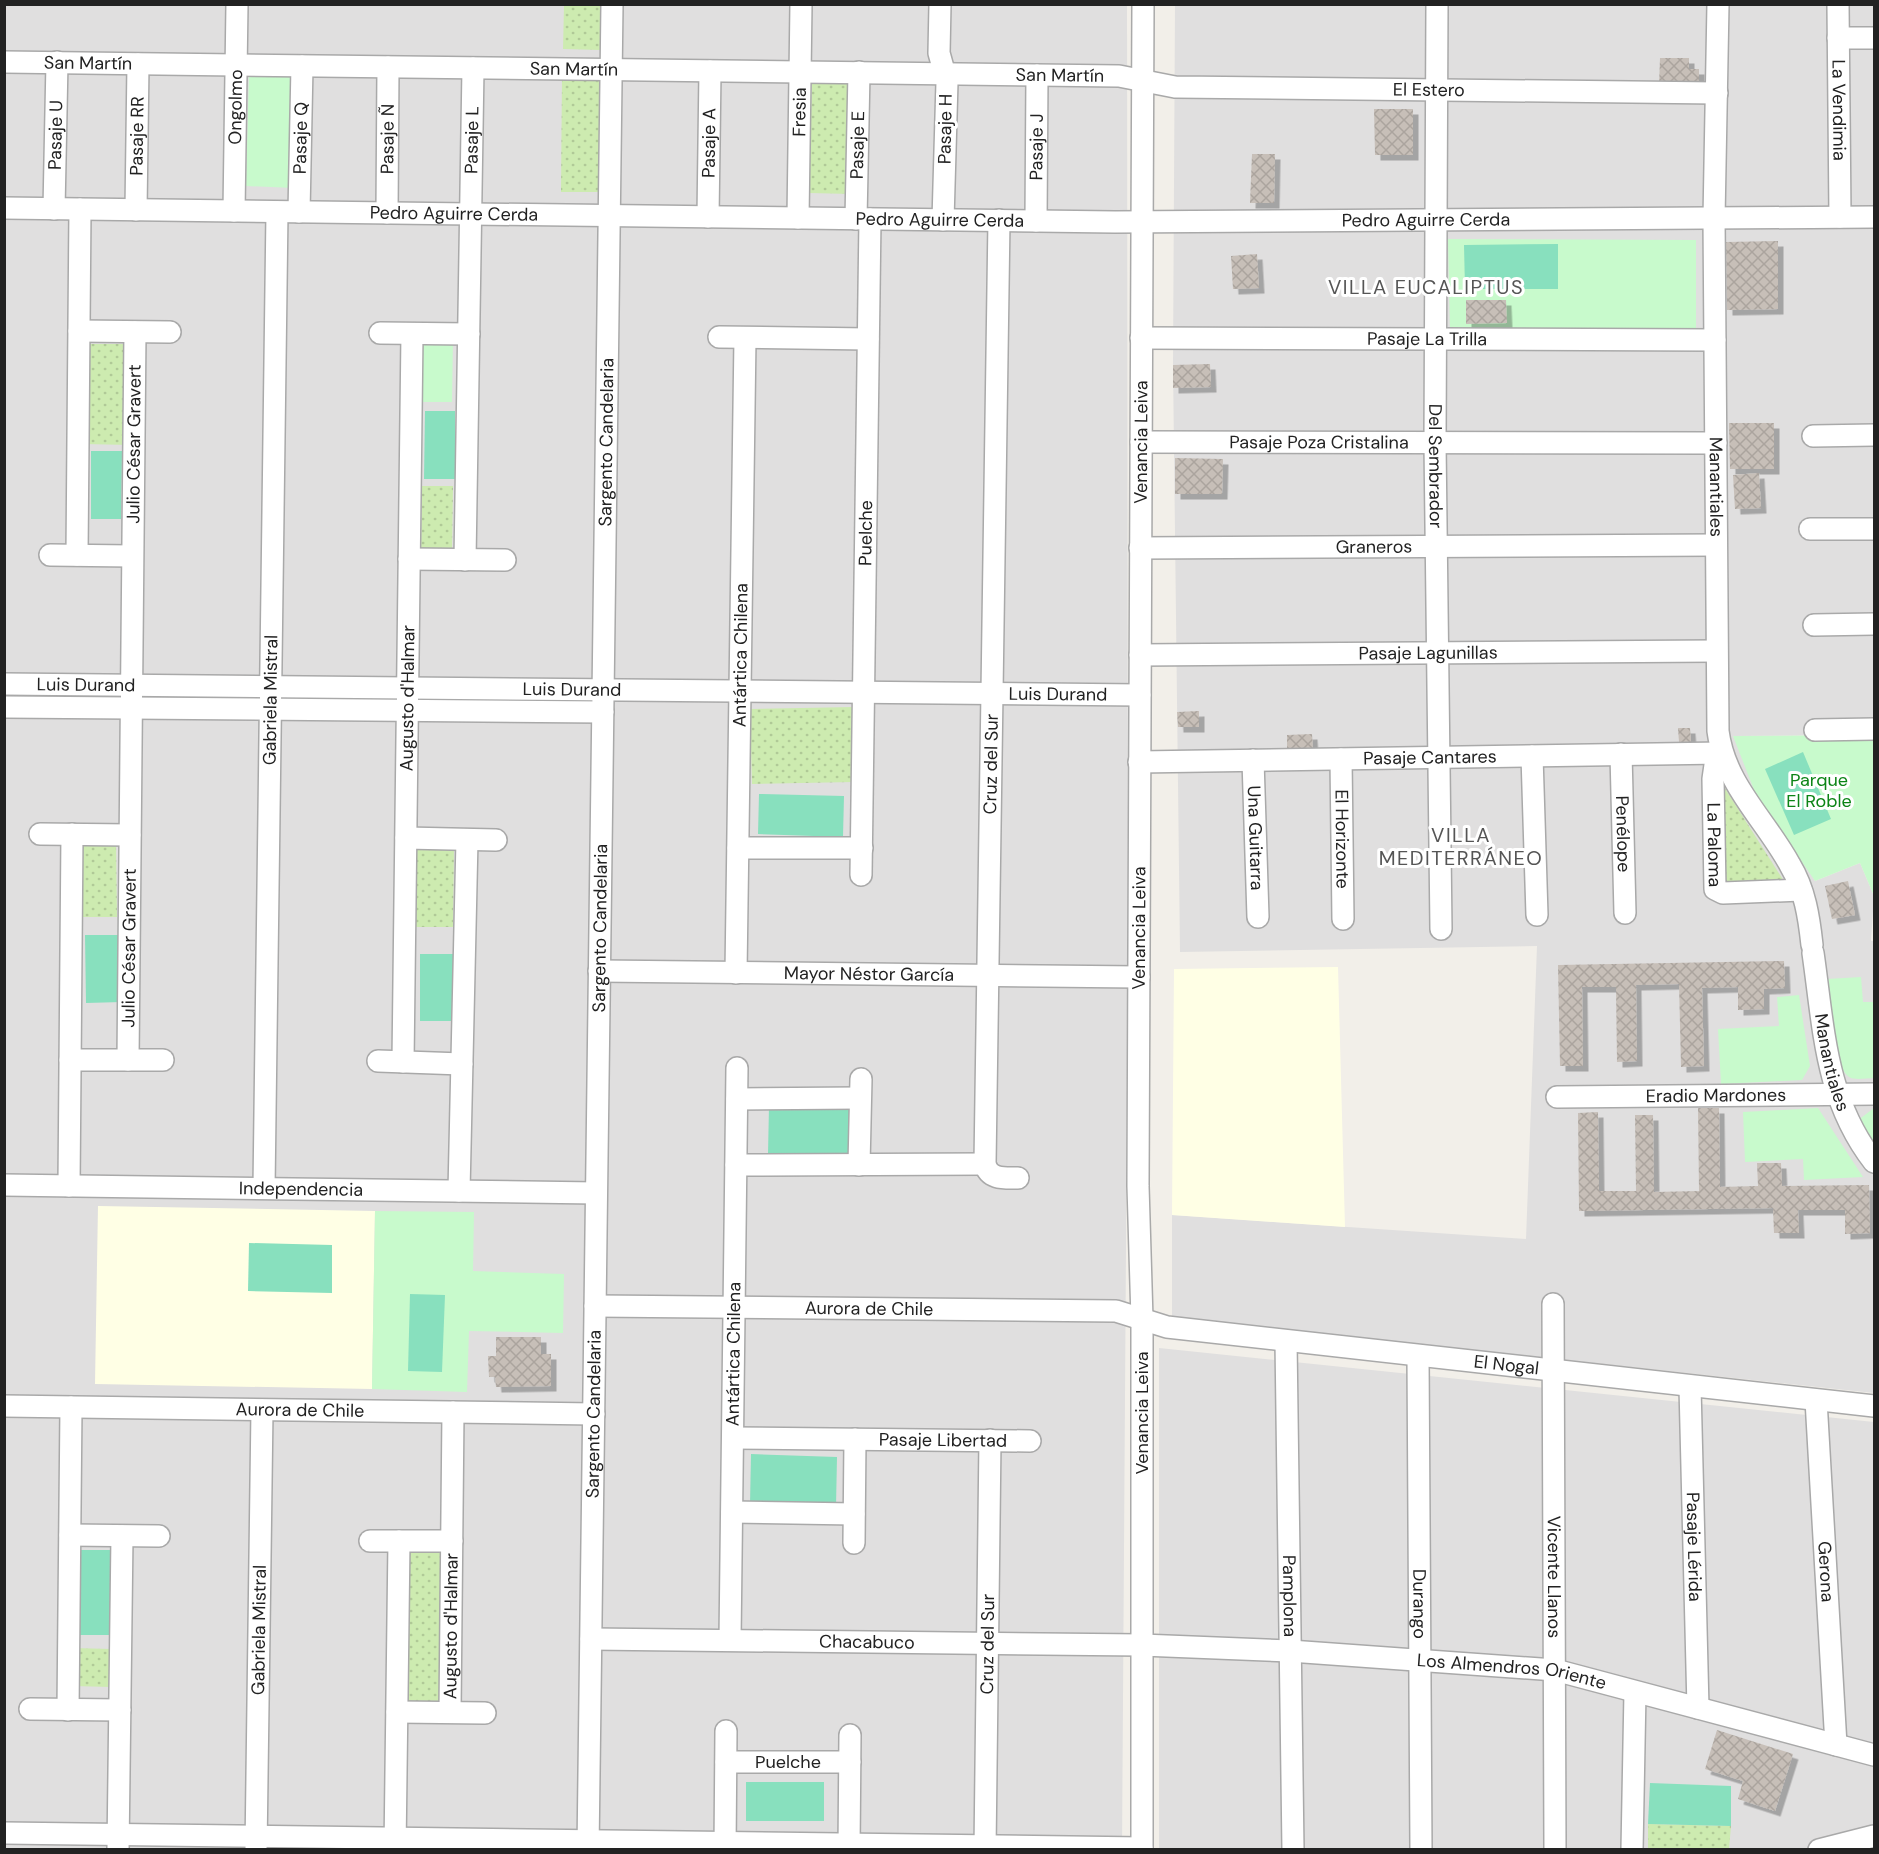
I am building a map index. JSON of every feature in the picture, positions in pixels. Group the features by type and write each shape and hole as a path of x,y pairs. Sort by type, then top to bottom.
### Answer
{"street":[{"name":"Ongolmo","path":"234,211 237,4"},
{"name":"Sargento Candelaria","path":"588,1845 612,4"},
{"name":"Fresia","path":"798,218 801,4"},
{"name":"Pasaje H","path":"940,4 939,53 947,82 943,220"},
{"name":"Venancia Leiva","path":"1142,1849 1142,1319 1138,1186 1138,977 1143,4"},
{"name":"Del Sembrador","path":"1437,4 1434,219 1436,653 1441,929"},
{"name":"Manantiales","path":"1718,4 1714,219 1716,700 1722,753 1732,779 1780,847 1802,890 1813,949 1828,1060 1836,1095 1851,1127 1875,1162"},
{"name":"La Vendimia","path":"1838,4 1840,217"},
{"path":"1838,38 1875,38"},
{"name":"San Martín","path":"4,62 1119,76 1142,81"},
{"name":"Pasaje U","path":"54,209 57,62"},
{"name":"Pasaje RR","path":"136,210 138,63"},
{"name":"Pasaje Q","path":"299,212 302,66"},
{"name":"Pasaje Ñ","path":"387,213 388,67"},
{"name":"Pasaje L","path":"471,214 473,68"},
{"name":"Pasaje A","path":"708,217 710,71"},
{"name":"Pasaje E","path":"859,72 863,219"},
{"name":"Pasaje J","path":"1036,221 1037,75"},
{"name":"El Estero","path":"1142,81 1175,87 1717,93"},
{"name":"Pedro Aguirre Cerda","path":"4,208 1036,221 1875,217"},
{"path":"77,555 80,209"},
{"name":"Gabriela Mistral","path":"264,1188 277,212"},
{"path":"465,560 471,214"},
{"name":"Puelche","path":"861,875 868,339 863,219"},
{"name":"Cruz del Sur","path":"985,1164 999,220"},
{"path":"79,331 170,332"},
{"name":"Julio César Gravert","path":"128,1060 135,332"},
{"path":"380,333 469,334"},
{"name":"Augusto d'Halmar","path":"403,1062 412,334"},
{"path":"719,337 868,339"},
{"name":"Antártica Chilena","path":"736,973 745,338"},
{"name":"Pasaje La Trilla","path":"1141,338 1715,340"},
{"path":"1813,436 1875,435"},
{"name":"Pasaje Poza Cristalina","path":"1140,442 1716,443"},
{"path":"1810,529 1875,529"},
{"name":"Graneros","path":"1140,548 1716,545"},
{"path":"50,555 132,556"},
{"path":"410,559 505,560"},
{"path":"1814,625 1875,624"},
{"name":"Pasaje Lagunillas","path":"1140,655 1716,651"},
{"name":"Luis Durand","path":"4,684 1140,695"},
{"name":"Luis Durand","path":"4,707 603,712"},
{"path":"1815,730 1875,729"},
{"name":"Pasaje Cantares","path":"1139,762 1722,753"},
{"name":"La Paloma","path":"1722,753 1713,772 1715,889 1723,893 1802,890"},
{"name":"Penélope","path":"1621,754 1625,913"},
{"path":"1532,756 1537,915"},
{"name":"El Horizonte","path":"1341,759 1344,918"},
{"name":"Una Guitarra","path":"1253,760 1257,917"},
{"path":"40,834 130,835"},
{"path":"69,1186 72,834"},
{"path":"406,838 496,840"},
{"path":"459,1191 467,840"},
{"path":"738,848 862,848"},
{"name":"Mayor Néstor García","path":"600,971 1138,977"},
{"path":"70,1060 163,1060"},
{"path":"378,1061 462,1064"},
{"name":"Antártica Chilena","path":"730,1640 737,1068"},
{"path":"737,1099 860,1089 859,1165"},
{"name":"Eradio Mardones","path":"1557,1097 1875,1094"},
{"path":"736,1165 985,1164 990,1174 998,1177 1018,1178"},
{"name":"Independencia","path":"4,1185 597,1193"},
{"name":"Vicente Llanos","path":"1553,1304 1555,1850"},
{"name":"Aurora de Chile","path":"595,1306 1116,1311 1142,1319"},
{"name":"El Nogal","path":"1142,1319 1167,1327 1553,1372 1875,1406"},
{"name":"Pamplona","path":"1286,1341 1293,1850"},
{"name":"Durango","path":"1418,1356 1421,1850"},
{"name":"Pasaje Lérida","path":"1690,1387 1698,1708"},
{"name":"Gerona","path":"1816,1400 1836,1745"},
{"name":"Aurora de Chile","path":"4,1406 594,1414"},
{"path":"68,1710 71,1407"},
{"name":"Gabriela Mistral","path":"256,1843 262,1410"},
{"name":"Augusto d'Halmar","path":"450,1712 453,1412"},
{"name":"Pasaje Libertad","path":"733,1438 1030,1441"},
{"name":"Pasaje Libertad","path":"854,1543 855,1439"},
{"name":"Cruz del Sur","path":"985,1848 990,1440"},
{"path":"732,1512 854,1514"},
{"path":"70,1535 159,1536"},
{"path":"118,1842 122,1536"},
{"name":"Augusto d'Halmar","path":"370,1541 452,1541"},
{"path":"395,1844 399,1541"},
{"name":"Chacabuco","path":"591,1639 1142,1645"},
{"name":"Los Almendros Oriente","path":"1142,1645 1290,1651 1555,1671 1875,1755"},
{"path":"1632,1850 1635,1692"},
{"path":"30,1709 120,1710"},
{"name":"Augusto d'Halmar","path":"397,1712 485,1713"},
{"path":"725,1846 726,1731"},
{"path":"849,1847 850,1736"},
{"name":"Puelche","path":"726,1761 850,1762"},
{"path":"4,1833 118,1842 1142,1849"},
{"path":"1819,1850 1865,1842"}],"shaded area":[{"path":"5,5 1127,5 1128,944 1122,1849 5,1850"},
{"path":"1175,5 1874,5 1874,735 1733,736 1815,881 1860,863 1874,896 1871,941 1874,941 1874,1393 1172,1318 1172,1215 1526,1239 1537,946 1180,952 1173,365"},
{"path":"1338,967 1345,1227 1172,1215 1174,969"},
{"path":"98,1206 375,1211 372,1389 95,1384"},
{"path":"1159,1348 1874,1422 1874,1849 1159,1850"}],"green space":[{"path":"564,5 601,5 600,50 563,49"},
{"path":"249,73 297,74 294,188 246,186"},
{"path":"562,76 604,77 603,192 561,192"},
{"path":"812,77 854,79 851,194 809,193"},
{"path":"1448,239 1696,240 1696,333 1450,331"},
{"path":"1558,244 1558,289 1465,289 1464,245"},
{"path":"422,336 453,337 452,402 422,402"},
{"path":"87,344 128,344 130,445 83,444"},
{"path":"425,411 455,411 455,479 424,479"},
{"path":"91,451 122,451 121,519 91,519"},
{"path":"422,486 453,486 452,552 421,551"},
{"path":"853,707 854,782 752,784 750,709"},
{"name":"Parque El Roble","path":"1874,735 1874,896 1860,863 1815,881 1756,795 1733,736"},
{"path":"1803,752 1831,819 1794,835 1765,769"},
{"path":"1719,779 1787,886 1719,889"},
{"path":"759,794 844,796 843,837 758,834"},
{"path":"116,843 117,917 80,917 82,844"},
{"path":"417,846 454,846 453,927 416,927"},
{"path":"85,935 121,935 122,1002 86,1003"},
{"path":"420,954 456,954 456,1021 420,1021"},
{"path":"1861,977 1863,1002 1874,1002 1874,1078 1856,1079 1851,1078 1845,1072 1840,1062 1833,1033 1827,979"},
{"path":"1799,995 1810,1066 1802,1080 1721,1084 1718,1029 1779,1026 1777,997"},
{"path":"769,1106 852,1108 851,1156 768,1154"},
{"path":"1818,1108 1863,1177 1804,1180 1803,1159 1745,1162 1743,1112"},
{"path":"1874,1108 1874,1143 1857,1121"},
{"path":"375,1211 474,1212 473,1271 564,1274 563,1333 469,1331 467,1392 372,1389"},
{"path":"249,1243 332,1245 332,1293 248,1291"},
{"path":"410,1294 445,1295 442,1372 408,1371"},
{"path":"751,1454 837,1457 836,1507 750,1505"},
{"path":"79,1550 112,1550 111,1635 79,1635"},
{"path":"444,1550 444,1701 438,1708 408,1706 403,1699 406,1551"},
{"path":"72,1648 112,1649 111,1687 72,1686"},
{"path":"746,1782 824,1782 824,1821 746,1821"},
{"path":"1650,1783 1731,1786 1731,1826 1648,1824"},
{"path":"1648,1824 1731,1826 1729,1849 1648,1849"}],"building":[{"path":"1660,58 1689,58 1689,69 1699,69 1699,85 1659,85"},
{"path":"1374,109 1413,109 1413,155 1375,155"},
{"path":"1252,154 1275,154 1274,203 1250,203"},
{"path":"1778,241 1778,309 1727,310 1726,242"},
{"path":"1257,254 1259,288 1233,289 1231,256"},
{"path":"1466,300 1506,300 1507,323 1466,324"},
{"path":"1210,364 1211,387 1173,388 1173,365"},
{"path":"1729,423 1774,423 1774,469 1730,469"},
{"path":"1175,458 1223,459 1222,494 1175,494"},
{"path":"1759,473 1761,508 1735,509 1733,475"},
{"path":"1199,711 1199,727 1178,727 1177,712"},
{"path":"1678,728 1690,728 1691,742 1679,742"},
{"path":"1312,734 1313,751 1287,752 1287,735"},
{"path":"1848,881 1855,915 1832,919 1825,886"},
{"path":"1784,961 1785,988 1764,989 1764,1009 1738,1010 1738,987 1702,988 1704,1066 1681,1067 1679,984 1636,985 1637,1061 1617,1062 1616,987 1582,987 1583,1066 1560,1066 1558,965"},
{"path":"1698,1108 1719,1108 1720,1187 1758,1186 1757,1163 1781,1163 1782,1186 1869,1185 1870,1233 1845,1234 1845,1210 1798,1210 1799,1233 1774,1233 1773,1208 1579,1211 1578,1113 1598,1112 1599,1191 1636,1191 1635,1115 1653,1115 1654,1192 1699,1191"},
{"path":"496,1337 541,1337 541,1354 551,1354 551,1386 496,1387 495,1377 489,1377 488,1356 496,1356"},
{"path":"1717,1730 1793,1754 1775,1811 1738,1799 1743,1781 1705,1769"}],"district":[{"name":"VILLA EUCALIPTUS","path":"1426,287"},
{"name":"VILLA MEDITERRÁNEO","path":"1461,846"}]}
